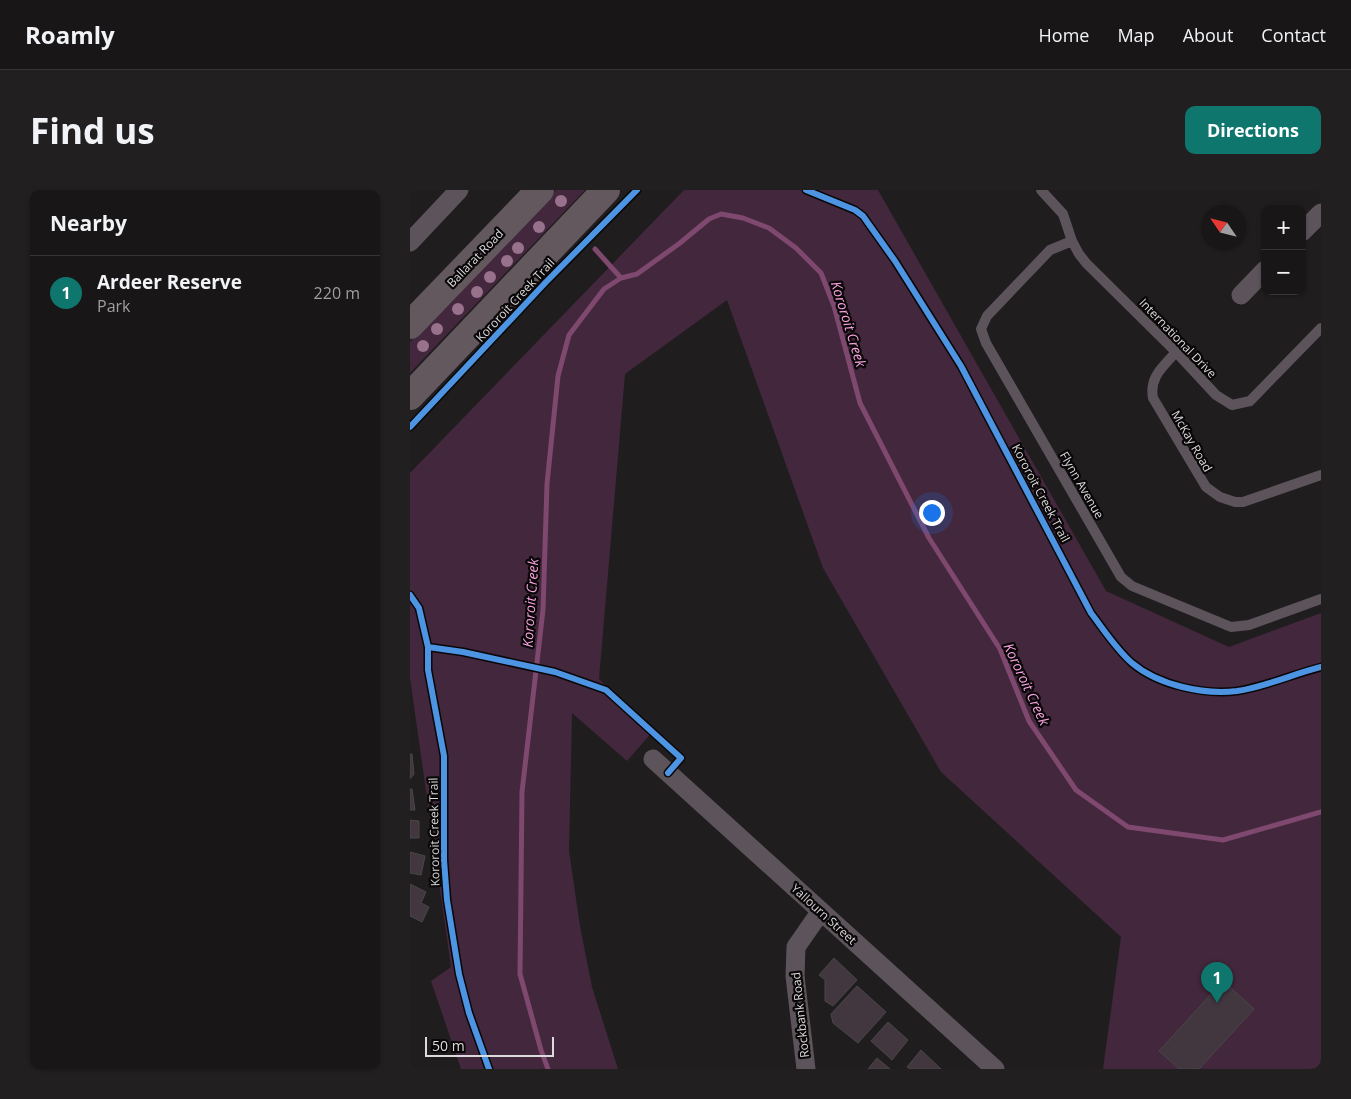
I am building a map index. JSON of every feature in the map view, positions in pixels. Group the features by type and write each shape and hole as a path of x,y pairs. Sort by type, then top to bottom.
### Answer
{"highway":[{"name":"Ballarat Road","path":"410,325 540,190"},
{"path":"410,396 606,190"}],"street":[{"path":"410,242 459,190"},
{"path":"1306,228 1321,213"},
{"path":"1240,295 1261,274"},
{"name":"Yallourn Street","path":"653,759 995,1069"},
{"name":"Rockbank Road","path":"806,1069 795,976 795,961 826,915"}],"lane":[{"name":"International Drive","path":"1041,190 1063,214 1072,241 1086,263 1176,352 1216,395 1232,405 1250,401 1321,328"},
{"name":"Flynn Avenue","path":"1072,241 1050,250 987,316 981,329 986,343 1121,577 1132,586 1231,627 1249,625 1321,599"},
{"name":"McKay Road","path":"1176,352 1153,381 1153,398 1206,487 1220,497 1235,502 1243,502 1321,475"}],"shaded area":[{"path":"556,190 585,190 410,373 410,342"},
{"path":"684,190 878,190 1106,591 1229,647 1321,613 1321,1069 1103,1069 1121,937 941,772 823,568 727,300 625,374 599,679 654,730 627,761 572,713 569,851 580,926 592,987 618,1069 461,1069 431,981 451,967 410,678 410,473"}],"building":[{"path":"410,754 412,754 414,774 410,779"},
{"path":"410,789 412,789 415,810 410,810"},
{"path":"410,820 419,821 419,838 410,838"},
{"path":"410,852 425,856 421,875 410,873"},
{"path":"410,884 426,892 421,903 429,907 422,922 410,916"},
{"path":"834,958 857,980 833,1006 825,1001 825,980 819,975"},
{"path":"1223,981 1254,1009 1199,1069 1179,1069 1159,1051"},
{"path":"857,986 886,1012 858,1043 833,1023 831,1014"},
{"path":"888,1022 908,1040 892,1060 871,1041"},
{"path":"921,1050 941,1069 910,1069 907,1067"},
{"path":"877,1058 890,1069 868,1069"}],"waterway":[{"name":"Kororoit Creek","path":"548,1069 520,974 522,792 543,610 547,484 558,376 569,335 604,289 621,278 637,274 709,219 721,214 743,218 769,228 796,248 821,273 834,306 860,403 929,538 1000,649 1029,721 1076,790 1128,827 1223,840 1321,812"},
{"path":"595,249 621,278"}],"cycle path":[{"name":"Kororoit Creek Trail","path":"410,427 546,282 637,190"},
{"name":"Kororoit Creek Trail","path":"806,190 855,210 863,216 895,261 961,366 1091,613 1126,658 1143,671 1168,683 1196,690 1224,692 1258,687 1321,667"},
{"name":"Kororoit Creek Trail","path":"410,595 419,608 428,647 428,670 444,756 444,860 447,900 459,974 469,1013 489,1069"},
{"path":"428,647 463,652 555,672 606,690 681,758 668,773"}],"place":[{"name":"Ardeer Reserve","path":"1217,1003"}]}
